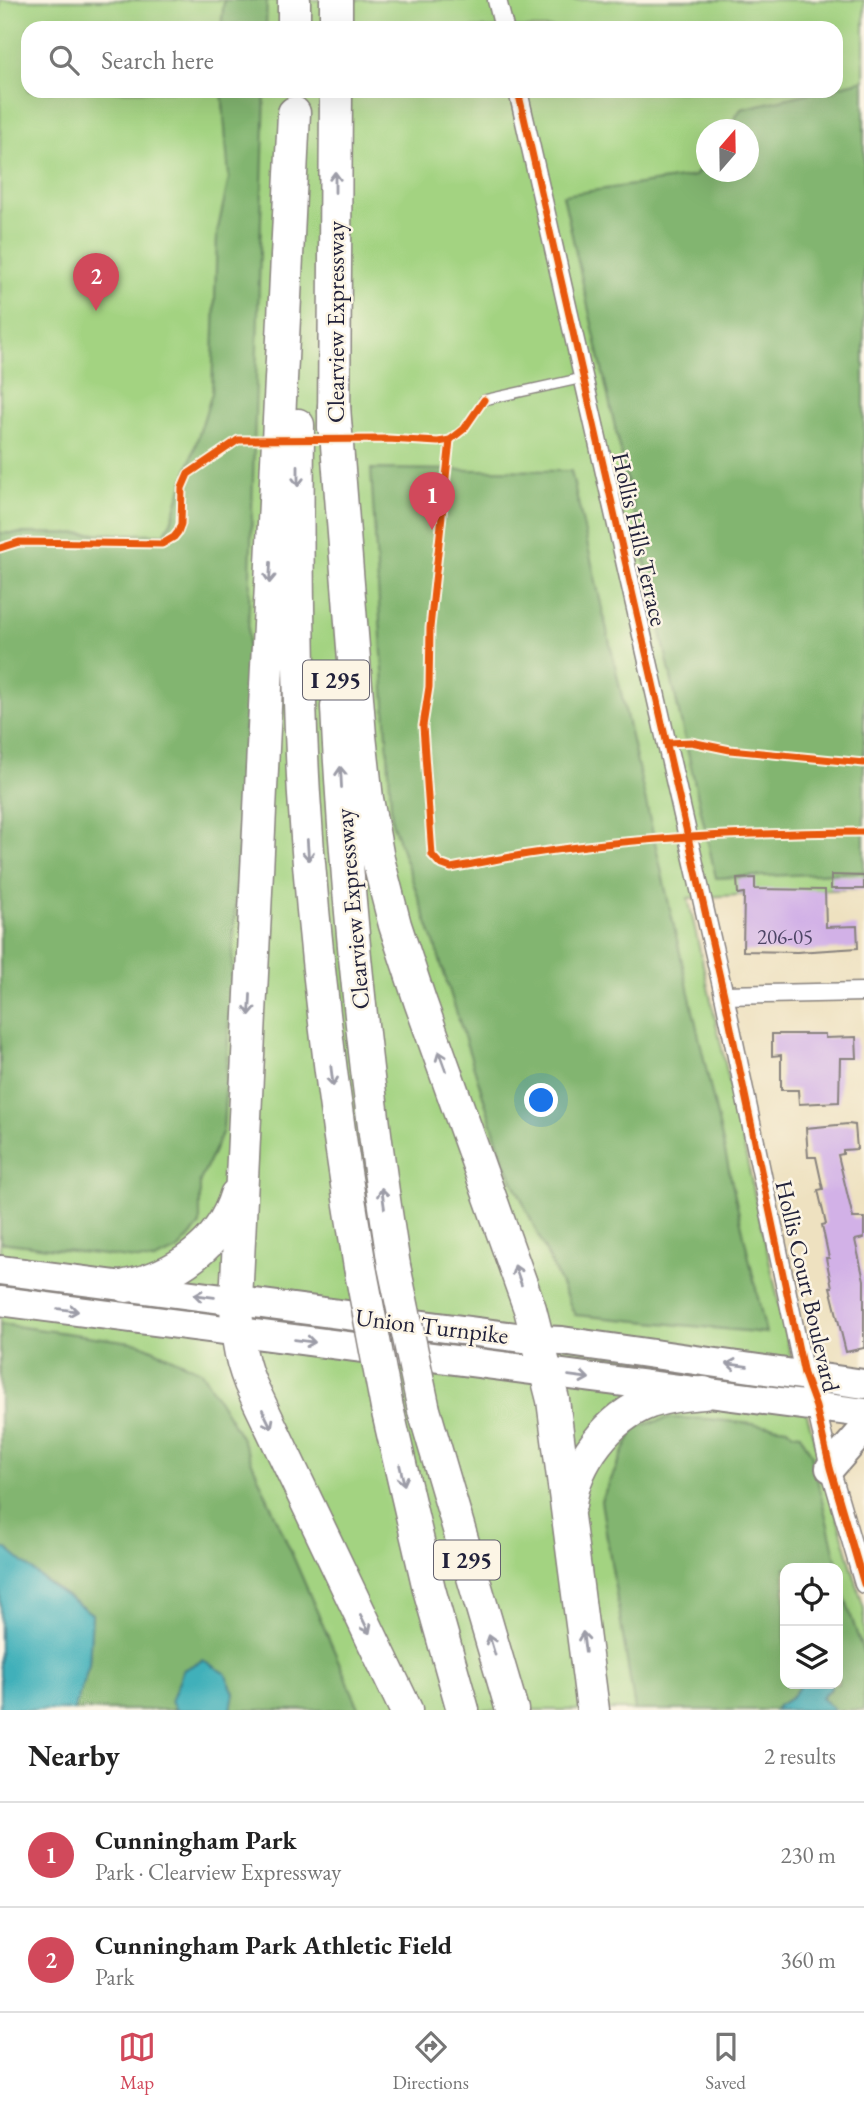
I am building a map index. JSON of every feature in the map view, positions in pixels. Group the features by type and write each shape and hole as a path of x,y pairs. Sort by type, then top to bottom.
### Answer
{"highway":[{"path":"294,0 294,21"},
{"path":"336,0 336,21"},
{"name":"Clearview Expressway","path":"336,98 335,621 341,792 365,1051 394,1266 424,1410 512,1710"},
{"path":"294,102 236,1301 237,1332 241,1360 250,1383 406,1710"},
{"name":"Clearview Expressway","path":"294,102 298,408 297,611 304,794 327,1043 360,1267 387,1408 426,1577 463,1710"},
{"path":"334,407 367,799 379,859 406,960 539,1340 552,1400 593,1710"},
{"path":"126,1286 143,1283 174,1270 202,1249 229,1213 235,1200 243,1163"},
{"path":"570,1538 570,1513 575,1484 598,1442 622,1418 648,1403 664,1398 704,1393"}],"main road":[{"name":"Union Turnpike","path":"0,1270 562,1341 864,1384"},
{"name":"Union Turnpike","path":"0,1301 864,1413"},
{"path":"830,1468 864,1429"}],"street":[{"path":"497,0 502,21"},
{"name":"Hollis Hills Terrace","path":"520,98 724,995"},
{"path":"724,995 864,992"},
{"name":"Hollis Court Boulevard","path":"724,995 804,1374 816,1406 830,1468 864,1584"}],"lane":[{"path":"484,400 583,378"}],"green space":[{"path":"0,0 864,0 864,888 688,898 794,1370 864,1609 864,1710 0,1710"},
{"path":"224,0 267,0 266,21 222,21"},
{"path":"864,80 864,872 716,878 563,195 696,175 696,182 759,182 759,119 734,119 741,109 789,98 843,98 843,85"},
{"path":"223,98 265,98 246,706 223,1131 200,1181 200,1225 178,1250 152,1261 0,1242 0,533 164,534 171,522 212,393 217,233 229,178"},
{"path":"371,469 571,471 766,1333 575,1315 503,1159 436,948 392,822"},
{"path":"0,1324 139,1343 201,1371 241,1437 360,1710 231,1710 234,1693 171,1701 176,1710 74,1710 89,1665 92,1614 0,1549"},
{"path":"669,1418 709,1419 788,1428 793,1433 800,1434 811,1453 837,1563 780,1563 780,1689 798,1689 775,1710 635,1710 601,1501 635,1427"},
{"path":"843,1592 864,1655 864,1710 835,1710 821,1698 831,1689 843,1689"}],"water":[{"path":"0,1549 7,1549 50,1585 92,1614 89,1665 74,1710 0,1710"},
{"path":"203,1660 225,1673 234,1693 231,1710 176,1710 171,1702 183,1670"},
{"path":"798,1689 830,1689 821,1698 835,1710 775,1710"}],"building":[{"path":"831,875 864,876 864,889 831,889"},
{"path":"755,878 755,889 825,890 826,927 857,926 858,948 797,952 743,951 744,893 738,894 737,879"},
{"path":"772,1034 825,1034 825,1038 856,1037 857,1058 840,1058 839,1102 799,1104 798,1090 781,1090 781,1055 772,1056"},
{"path":"855,1125 857,1149 843,1150 843,1154 838,1155 853,1218 864,1218 864,1238 855,1240 864,1280 864,1348 846,1352 830,1287 826,1258 829,1258 822,1225 826,1224 818,1190 823,1189 816,1157 808,1157 806,1128"}],"cycle path":[{"path":"520,98 724,995 804,1374 816,1407 830,1468 864,1584"},
{"path":"0,548 19,542 162,544 174,537 181,524 182,488 188,474 238,440 388,439 438,442 450,440 464,429 484,400"},
{"path":"450,440 430,628 429,687 423,726 432,855 440,864 451,868 576,847 658,839 864,832"},
{"path":"667,743 691,742 730,750 864,763"}],"place":[{"name":"Cunningham Park Athletic Field","path":"96,311"},
{"name":"Cunningham Park","path":"432,530"}]}
